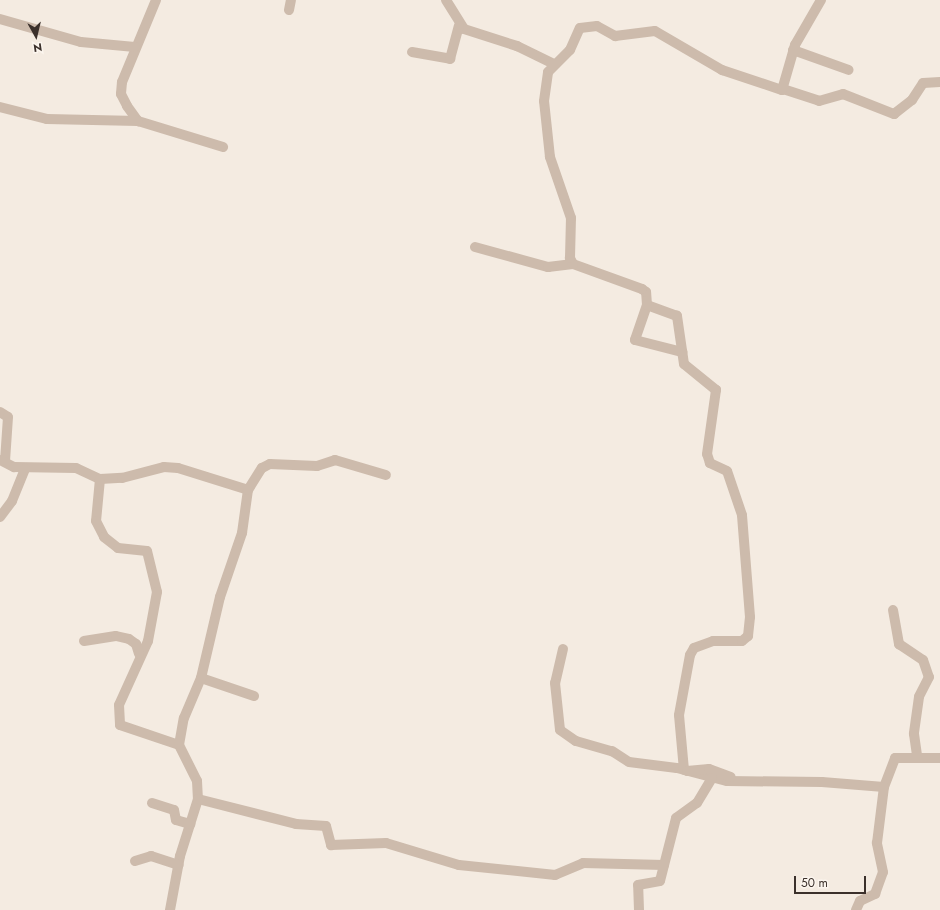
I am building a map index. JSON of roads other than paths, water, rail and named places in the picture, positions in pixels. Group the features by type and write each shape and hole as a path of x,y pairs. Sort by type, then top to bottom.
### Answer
{"street":[{"path":"138,121 121,94 135,47 156,0"},
{"path":"446,0 459,26 554,64"},
{"path":"783,89 793,50 821,0"},
{"path":"0,18 81,42 135,47"},
{"path":"412,52 450,58 459,26"},
{"path":"573,264 569,252 571,218 556,181 546,117 548,72 554,64 570,50 583,26 597,26 615,36 655,31 722,70 819,102 843,94 894,114 912,100 923,83 940,82"},
{"path":"793,50 850,70"},
{"path":"0,107 47,119 138,121 223,147"},
{"path":"475,247 548,267 573,264 642,289 646,292 647,305 635,340 682,352"},
{"path":"647,305 677,316 684,364 716,390 707,454 710,463 727,471 738,500 750,617 746,640 713,641 694,648 690,655 679,715 685,771"},
{"path":"0,412 8,418 3,460 14,467 76,468 100,479 122,478 164,467 229,482 248,490"},
{"path":"170,910 179,865 198,799 197,781 179,746 184,718 201,678 220,597 242,533 248,490 262,468 270,464 314,466 338,460 386,475"},
{"path":"0,517 12,501 25,468"},
{"path":"100,479 96,521 104,537 118,548 147,551 151,561 156,606 148,641 139,654 118,705 120,725 179,746"},
{"path":"893,610 899,644 923,660 929,678 920,696 914,734 917,755"},
{"path":"84,641 116,636 129,639 136,644 139,654"},
{"path":"564,649 555,683 558,719 563,734 612,751 629,762 685,771 712,778 742,782 822,782 884,787"},
{"path":"201,678 254,696"},
{"path":"856,910 860,901 875,894 883,872 877,842 884,787 895,758 917,755 940,758"},
{"path":"685,771 709,769 742,782"},
{"path":"638,910 638,885 659,883 677,817 697,804 712,778"},
{"path":"198,799 296,824 326,826 331,845 386,843 459,865 555,875 583,863 664,865"},
{"path":"152,803 174,810 176,820 190,824"},
{"path":"135,861 151,856 179,865"}]}
